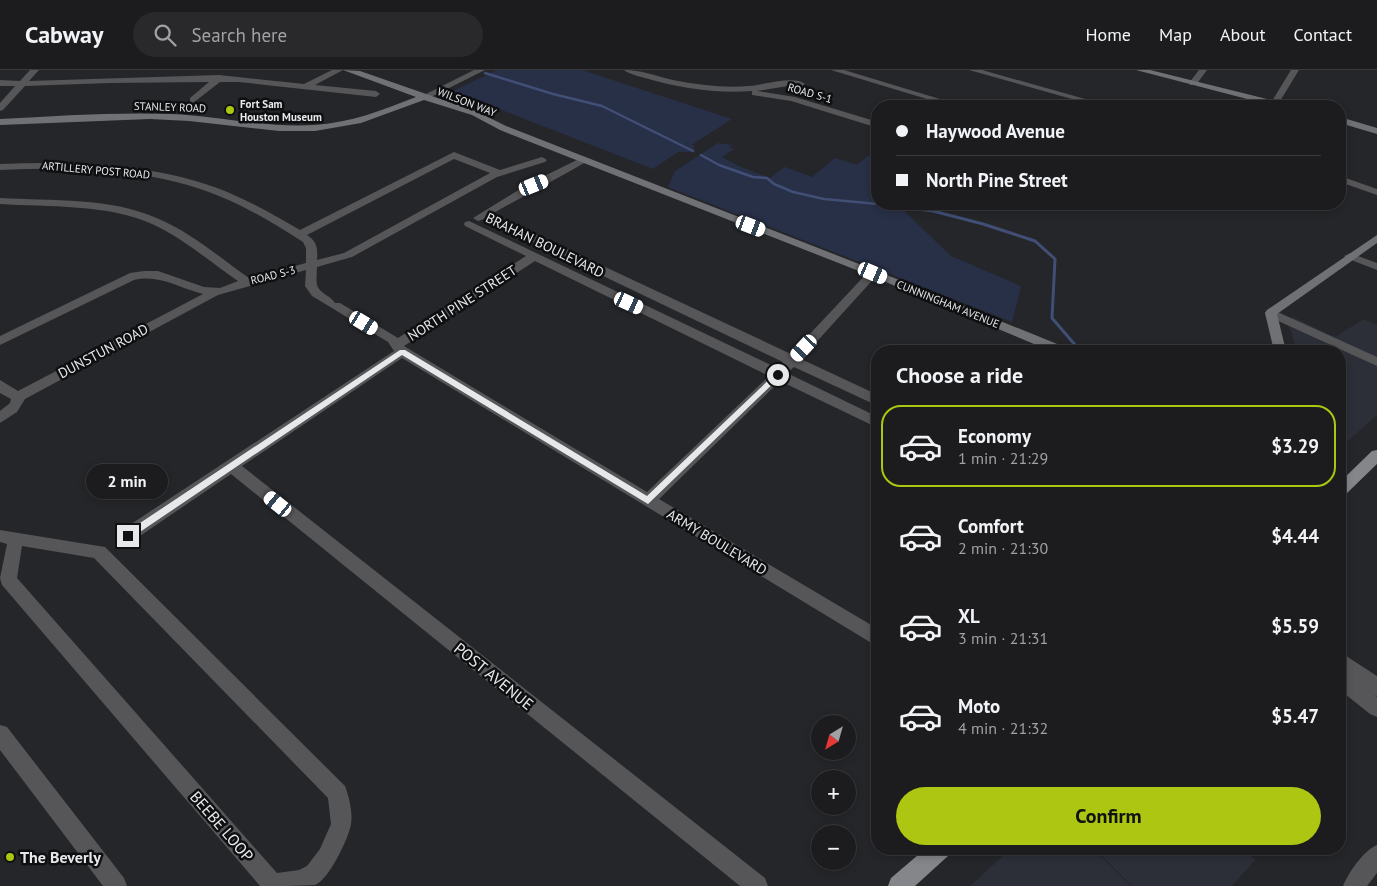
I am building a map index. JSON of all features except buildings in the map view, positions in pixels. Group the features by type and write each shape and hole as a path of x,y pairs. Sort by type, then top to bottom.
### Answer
{"main road":[{"path":"1346,484 1377,455"},
{"path":"899,886 934,855"}],"street":[{"path":"0,108 35,70"},
{"path":"306,86 339,70"},
{"name":"WILSON WAY","path":"347,70 395,84 424,97 431,103 480,123 503,128 583,160"},
{"path":"424,97 481,70"},
{"path":"628,70 691,86 734,89 798,83 792,71"},
{"path":"835,70 938,100"},
{"path":"973,70 1084,100"},
{"path":"1140,70 1255,100"},
{"path":"1193,84 1203,70"},
{"path":"1277,100 1295,70"},
{"path":"193,100 219,78"},
{"path":"0,83 22,84 219,78 376,94"},
{"name":"ROAD S-1","path":"734,89 792,99 871,123"},
{"name":"STANLEY ROAD","path":"0,122 149,116 214,120 287,128 313,128 368,118 424,97"},
{"path":"1346,122 1377,131"},
{"path":"299,235 454,155 500,173"},
{"name":"ROAD S-3","path":"0,201 92,207 147,218 188,241 247,282 311,266 357,251 500,173 542,160"},
{"path":"484,215 534,185 555,176 583,160"},
{"name":"CUNNINGHAM AVENUE","path":"583,160 873,273 1047,345"},
{"name":"ARTILLERY POST ROAD","path":"0,167 50,166 109,169 179,180 217,192 308,240 312,248 311,286 316,293 392,339 400,348"},
{"path":"1346,180 1377,192"},
{"name":"BRAHAN BOULEVARD","path":"871,398 484,215 469,224 871,420"},
{"path":"1271,313 1377,238"},
{"name":"NORTH PINE STREET","path":"128,536 534,256"},
{"path":"1350,256 1377,267"},
{"path":"648,501 792,362 873,273"},
{"name":"DUNSTUN ROAD","path":"0,341 130,277 144,274 158,275 202,290 215,292 221,292 247,282"},
{"name":"DUNSTUN ROAD","path":"0,418 17,403 18,396 215,292"},
{"path":"1271,313 1279,345"},
{"path":"1271,313 1340,345"},
{"name":"ARMY BOULEVARD","path":"400,348 648,501 871,635"},
{"path":"1346,348 1377,362"},
{"path":"0,385 5,390 18,396"},
{"name":"POST AVENUE","path":"231,466 757,886"},
{"name":"BEEBE LOOP","path":"8,537 99,552 338,793 342,824 327,856 315,874 299,881 273,884 8,580 8,537"},
{"path":"1346,664 1377,687"},
{"path":"1346,684 1377,708"},
{"path":"0,734 116,886"},
{"path":"1354,886 1377,856"}],"shaded area":[{"path":"497,70 582,70 732,119 693,144 695,151 678,152 653,169 453,91"},
{"path":"718,143 732,145 729,147 734,149 722,157 741,167 770,178 785,167 812,177 835,158 857,165 869,155 871,156 871,210 903,210 951,256 1021,286 1012,322 668,187 675,171"},
{"path":"1293,317 1335,337 1364,319 1377,325 1377,415 1346,443 1346,345 1295,345 1288,322"},
{"path":"1004,855 1099,855 1131,886 970,886"},
{"path":"1101,855 1250,855 1255,860 1232,886 1132,886"}],"waterway":[{"path":"485,73 553,94 602,106 693,151"},
{"path":"701,155 719,165 753,177 767,178 774,184 793,192 824,199 871,203"},
{"path":"925,210 983,224 1035,241 1055,259 1052,318 1075,345"}],"place":[{"name":"Fort Sam Houston Museum","path":"230,110"},
{"name":"The Beverly","path":"10,857"}],"route":[{"path":"128,536 402,352 648,501 778,375"}]}
